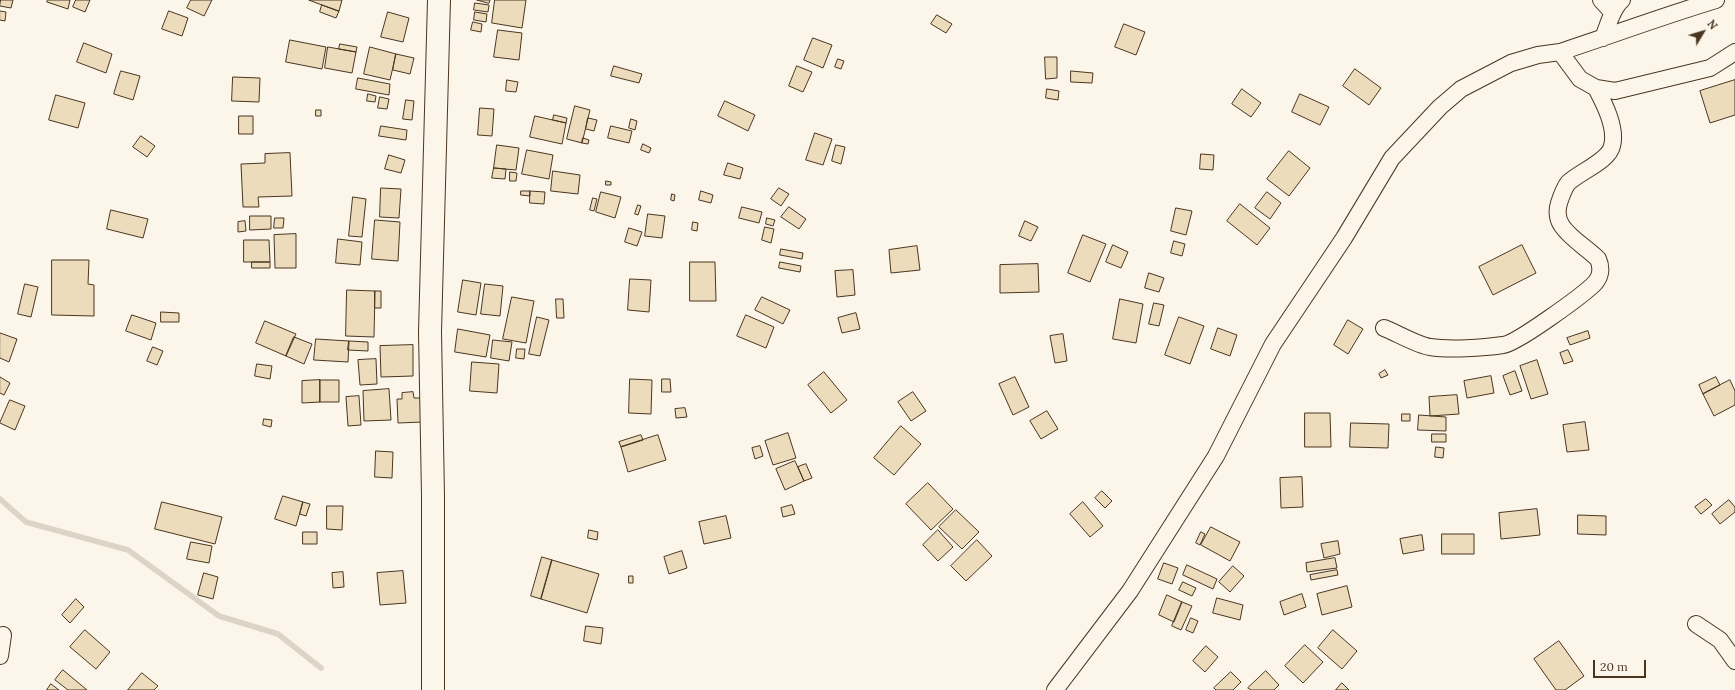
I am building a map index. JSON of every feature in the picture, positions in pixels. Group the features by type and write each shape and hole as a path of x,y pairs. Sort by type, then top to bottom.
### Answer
{"main road":[{"path":"433,690 433,496 430,332 439,0"}],"street":[{"path":"1601,0 1618,6 1603,38"},
{"path":"1056,690 1130,591 1216,456 1273,344 1344,238 1392,158 1440,107 1461,89 1511,63 1538,55 1560,52 1716,0"},
{"path":"1560,52 1580,79 1596,88 1615,91 1710,68 1735,52"},
{"path":"1384,328 1429,347 1473,348 1505,345 1539,325 1594,284 1601,273 1601,266 1598,259 1561,226 1557,212 1566,184 1575,176 1608,154 1612,147 1613,136 1610,120 1605,105 1596,88"},
{"path":"1696,624 1720,640 1735,661"},
{"path":"0,656 3,635"}],"building":[{"path":"1,0 13,0 11,8 0,6"},
{"path":"48,0 70,0 68,9 47,2"},
{"path":"76,0 90,0 85,12 73,7"},
{"path":"191,0 212,0 204,16 187,8"},
{"path":"309,0 342,0 339,11"},
{"path":"477,0 490,0 489,3"},
{"path":"495,0 526,0 522,28 492,23"},
{"path":"475,3 489,5 488,12 474,10"},
{"path":"322,5 339,11 336,18 320,12"},
{"path":"0,11 6,12 5,21 0,20"},
{"path":"169,11 188,18 182,36 162,29"},
{"path":"388,12 409,18 403,42 381,37"},
{"path":"475,12 487,14 486,22 474,20"},
{"path":"937,15 952,24 946,33 931,24"},
{"path":"473,22 482,24 481,32 471,30"},
{"path":"1124,24 1145,32 1136,55 1115,47"},
{"path":"498,30 522,33 519,60 494,57"},
{"path":"813,38 832,45 823,68 804,60"},
{"path":"290,40 326,47 322,69 286,62"},
{"path":"84,43 112,54 106,73 77,62"},
{"path":"340,44 357,47 356,52 339,49"},
{"path":"328,47 356,52 352,73 325,68"},
{"path":"370,47 396,54 390,80 364,74"},
{"path":"396,54 414,58 410,74 393,70"},
{"path":"1045,57 1057,57 1057,78 1046,79"},
{"path":"838,59 844,61 841,69 835,67"},
{"path":"614,66 642,74 639,83 611,76"},
{"path":"797,66 812,72 803,92 789,86"},
{"path":"1355,69 1381,88 1369,105 1343,86"},
{"path":"121,71 140,76 133,100 114,94"},
{"path":"1071,71 1093,73 1092,83 1071,82"},
{"path":"233,77 260,78 259,102 232,101"},
{"path":"358,78 390,84 389,95 356,89"},
{"path":"507,80 518,82 516,92 506,91"},
{"path":"1735,80 1735,115 1710,123 1700,91"},
{"path":"1047,89 1059,91 1058,100 1046,98"},
{"path":"1242,89 1261,103 1251,117 1232,104"},
{"path":"368,94 376,96 375,102 367,101"},
{"path":"1300,94 1329,107 1320,125 1292,112"},
{"path":"56,95 85,103 78,128 49,120"},
{"path":"380,97 389,99 387,109 378,108"},
{"path":"406,100 414,101 412,120 403,119"},
{"path":"725,101 755,115 748,131 718,116"},
{"path":"575,106 590,110 582,143 567,139"},
{"path":"480,108 494,109 492,136 478,135"},
{"path":"316,110 321,110 321,116 316,116"},
{"path":"554,115 567,118 566,123 553,120"},
{"path":"239,116 253,116 253,134 239,134"},
{"path":"535,116 566,123 562,144 530,137"},
{"path":"588,118 597,120 594,131 586,129"},
{"path":"631,119 637,121 635,130 629,128"},
{"path":"381,126 407,130 406,140 379,136"},
{"path":"611,126 632,131 629,143 608,138"},
{"path":"815,133 832,139 823,165 806,160"},
{"path":"141,136 155,146 147,157 133,147"},
{"path":"583,138 589,140 588,144 582,143"},
{"path":"643,144 651,148 649,153 641,150"},
{"path":"497,145 519,148 516,170 494,168"},
{"path":"836,145 845,147 841,164 832,161"},
{"path":"527,150 553,155 549,179 522,174"},
{"path":"1289,151 1310,168 1289,196 1267,179"},
{"path":"290,153 292,196 258,197 259,207 243,207 241,164 265,163 265,154"},
{"path":"1201,154 1214,155 1213,170 1200,169"},
{"path":"389,155 405,160 401,173 385,169"},
{"path":"728,163 743,168 740,179 724,175"},
{"path":"494,168 506,169 505,179 492,178"},
{"path":"553,171 580,175 578,194 551,191"},
{"path":"510,172 517,173 516,181 510,181"},
{"path":"606,181 611,182 611,185 606,185"},
{"path":"381,188 401,189 399,218 380,217"},
{"path":"779,188 789,194 781,206 771,199"},
{"path":"521,191 530,191 530,196 521,195"},
{"path":"530,191 545,192 544,204 530,203"},
{"path":"701,191 713,195 711,203 699,200"},
{"path":"601,192 621,197 615,218 596,212"},
{"path":"1267,192 1281,203 1270,219 1255,208"},
{"path":"672,194 675,195 674,201 671,200"},
{"path":"353,197 366,199 362,237 349,236"},
{"path":"593,198 597,199 594,211 590,210"},
{"path":"1240,204 1270,228 1257,245 1227,221"},
{"path":"638,205 641,206 638,215 635,214"},
{"path":"742,207 762,212 759,223 739,218"},
{"path":"789,207 806,219 799,229 781,217"},
{"path":"1176,208 1192,211 1186,235 1171,231"},
{"path":"111,210 148,219 143,238 107,229"},
{"path":"648,214 665,216 662,238 645,236"},
{"path":"250,216 271,216 271,229 250,230"},
{"path":"275,218 284,218 283,228 274,228"},
{"path":"767,218 775,220 773,226 766,224"},
{"path":"375,220 400,222 398,261 372,259"},
{"path":"245,221 246,231 238,232 238,222"},
{"path":"1025,221 1038,227 1031,241 1019,236"},
{"path":"693,222 698,223 697,231 692,230"},
{"path":"765,227 774,229 771,243 762,240"},
{"path":"629,228 642,232 637,246 625,242"},
{"path":"296,234 296,268 275,268 274,235"},
{"path":"1083,235 1106,244 1090,282 1068,273"},
{"path":"338,239 362,242 360,265 336,263"},
{"path":"244,240 269,240 270,262 244,262"},
{"path":"1174,241 1185,244 1182,256 1171,253"},
{"path":"1113,245 1128,252 1121,268 1106,262"},
{"path":"1522,245 1536,273 1493,295 1479,267"},
{"path":"917,246 920,270 891,273 889,250"},
{"path":"781,249 803,253 802,259 780,255"},
{"path":"52,260 89,260 88,284 94,285 94,316 52,315"},
{"path":"252,262 270,262 270,268 252,268"},
{"path":"690,262 715,262 716,301 690,301"},
{"path":"780,262 801,266 800,272 779,268"},
{"path":"1038,264 1039,292 1000,293 1000,265"},
{"path":"853,270 855,295 837,297 835,271"},
{"path":"1149,273 1164,278 1159,292 1145,288"},
{"path":"630,279 651,280 649,312 628,310"},
{"path":"463,280 481,283 476,315 458,312"},
{"path":"25,284 38,287 31,317 18,314"},
{"path":"485,284 503,286 500,316 481,314"},
{"path":"347,290 375,291 374,337 346,336"},
{"path":"375,291 381,291 381,308 375,308"},
{"path":"512,297 534,301 526,343 503,339"},
{"path":"762,297 790,310 783,324 755,310"},
{"path":"556,299 563,299 564,318 557,318"},
{"path":"1120,299 1143,304 1136,343 1113,339"},
{"path":"1154,303 1164,305 1159,326 1149,324"},
{"path":"161,312 179,313 179,322 161,322"},
{"path":"856,313 860,329 842,333 838,318"},
{"path":"132,315 156,323 151,340 126,331"},
{"path":"746,315 774,327 766,348 737,336"},
{"path":"537,317 549,320 540,356 529,354"},
{"path":"1179,317 1204,326 1190,364 1165,355"},
{"path":"1348,320 1363,329 1348,354 1334,345"},
{"path":"265,321 296,334 286,356 256,343"},
{"path":"1218,328 1237,335 1230,356 1211,349"},
{"path":"458,329 490,335 486,357 455,352"},
{"path":"1588,331 1590,338 1570,345 1567,338"},
{"path":"0,333 17,339 9,362 0,358"},
{"path":"1063,334 1067,361 1055,363 1050,336"},
{"path":"294,337 312,344 304,364 286,356"},
{"path":"316,339 349,341 348,362 314,360"},
{"path":"493,340 512,342 509,361 491,358"},
{"path":"349,341 368,342 368,351 348,350"},
{"path":"413,345 413,376 381,377 380,346"},
{"path":"153,347 163,351 157,365 147,361"},
{"path":"517,349 525,349 524,359 516,358"},
{"path":"1568,350 1573,361 1564,364 1560,353"},
{"path":"376,359 377,384 360,385 358,360"},
{"path":"1537,360 1548,394 1531,399 1520,366"},
{"path":"472,362 499,364 497,393 470,391"},
{"path":"257,364 272,366 270,379 255,376"},
{"path":"1385,370 1388,375 1381,378 1379,374"},
{"path":"1515,371 1522,391 1510,395 1503,376"},
{"path":"824,372 847,400 831,413 808,385"},
{"path":"1491,376 1494,393 1467,398 1464,381"},
{"path":"0,377 10,383 4,395 0,393"},
{"path":"1015,377 1029,407 1013,415 999,384"},
{"path":"1716,377 1720,385 1703,394 1699,385"},
{"path":"630,379 652,380 651,414 629,413"},
{"path":"662,379 670,379 671,392 662,392"},
{"path":"320,380 320,402 302,403 302,381"},
{"path":"320,380 339,380 339,402 320,402"},
{"path":"1730,380 1735,391 1735,405 1714,416 1703,394"},
{"path":"389,389 391,420 364,421 363,391"},
{"path":"413,392 414,398 421,398 423,422 398,423 397,399 402,399 402,393"},
{"path":"913,392 926,411 911,421 898,402"},
{"path":"1457,395 1459,414 1430,416 1429,397"},
{"path":"359,396 361,425 348,426 346,397"},
{"path":"10,400 25,406 15,430 0,423"},
{"path":"685,408 687,417 676,418 675,409"},
{"path":"1047,411 1058,429 1041,439 1030,421"},
{"path":"1305,413 1330,413 1331,447 1305,447"},
{"path":"1402,414 1410,414 1410,421 1402,421"},
{"path":"1419,415 1446,417 1446,431 1418,430"},
{"path":"264,419 272,420 271,427 263,425"},
{"path":"1585,422 1589,450 1567,452 1563,425"},
{"path":"1351,423 1389,424 1388,448 1350,447"},
{"path":"901,426 921,444 894,475 874,458"},
{"path":"788,433 796,458 773,465 765,441"},
{"path":"1432,434 1446,434 1446,442 1432,442"},
{"path":"641,435 643,440 621,447 619,442"},
{"path":"658,435 666,460 628,472 621,447"},
{"path":"760,446 763,456 755,459 752,448"},
{"path":"1436,447 1444,448 1443,458 1435,457"},
{"path":"376,451 393,452 392,478 375,477"},
{"path":"795,461 804,481 785,490 776,469"},
{"path":"806,464 812,478 804,481 798,467"},
{"path":"1302,477 1303,507 1281,508 1280,478"},
{"path":"928,483 953,509 931,530 906,504"},
{"path":"1102,491 1112,501 1105,508 1095,498"},
{"path":"283,496 303,502 296,526 275,519"},
{"path":"1706,499 1712,505 1701,514 1695,507"},
{"path":"1729,500 1735,507 1735,512 1720,524 1712,514"},
{"path":"162,502 222,517 215,544 155,529"},
{"path":"303,502 310,504 306,516 300,514"},
{"path":"1083,502 1103,526 1090,537 1070,514"},
{"path":"792,505 795,514 783,517 781,508"},
{"path":"327,506 343,506 342,530 327,529"},
{"path":"1537,509 1540,535 1501,539 1499,513"},
{"path":"956,510 979,532 962,549 939,527"},
{"path":"1578,515 1606,516 1606,535 1578,534"},
{"path":"726,516 731,538 704,544 699,522"},
{"path":"1211,527 1240,542 1230,561 1201,545"},
{"path":"589,530 598,532 597,540 588,538"},
{"path":"938,530 953,547 938,561 923,545"},
{"path":"303,532 317,532 317,544 303,544"},
{"path":"1201,532 1205,534 1200,545 1196,543"},
{"path":"1442,534 1474,534 1474,554 1442,554"},
{"path":"1422,535 1424,550 1403,554 1400,539"},
{"path":"977,540 992,556 966,581 951,566"},
{"path":"1338,541 1340,554 1324,558 1321,544"},
{"path":"191,542 212,546 209,563 187,559"},
{"path":"682,551 687,568 669,574 664,557"},
{"path":"542,557 552,560 541,599 531,596"},
{"path":"1335,558 1337,568 1307,572 1306,563"},
{"path":"552,560 599,574 587,613 541,599"},
{"path":"1164,563 1178,568 1172,584 1158,579"},
{"path":"1187,565 1217,579 1213,589 1183,575"},
{"path":"1233,566 1244,576 1230,592 1219,582"},
{"path":"1337,570 1338,575 1311,580 1310,575"},
{"path":"403,571 406,603 380,605 377,573"},
{"path":"343,572 344,587 333,588 332,573"},
{"path":"204,573 218,577 213,599 198,595"},
{"path":"629,576 633,576 633,583 629,583"},
{"path":"1183,582 1196,588 1192,596 1179,590"},
{"path":"1347,586 1352,607 1322,615 1317,594"},
{"path":"1302,594 1306,607 1284,615 1280,602"},
{"path":"1167,595 1182,602 1174,622 1159,615"},
{"path":"1217,598 1243,605 1240,620 1213,613"},
{"path":"76,599 84,607 70,623 62,615"},
{"path":"1182,602 1192,606 1181,630 1172,626"},
{"path":"1191,618 1198,621 1193,633 1186,630"},
{"path":"586,626 603,628 601,644 584,641"},
{"path":"85,630 110,652 96,669 70,647"},
{"path":"1333,630 1357,651 1342,669 1318,648"},
{"path":"1559,641 1584,676 1565,690 1556,690 1534,659"},
{"path":"1305,645 1323,662 1303,683 1285,666"},
{"path":"1206,646 1218,657 1205,672 1193,661"},
{"path":"63,670 87,690 68,690 55,680"},
{"path":"1266,671 1279,685 1274,690 1251,690 1248,688"},
{"path":"1231,672 1241,682 1233,690 1216,690 1214,688"},
{"path":"142,673 158,686 154,690 128,690"},
{"path":"1342,683 1349,690 1336,690"},
{"path":"51,684 59,690 47,690"}],"waterway":[{"path":"0,499 26,522 128,550 219,616 278,634 321,668"}]}
